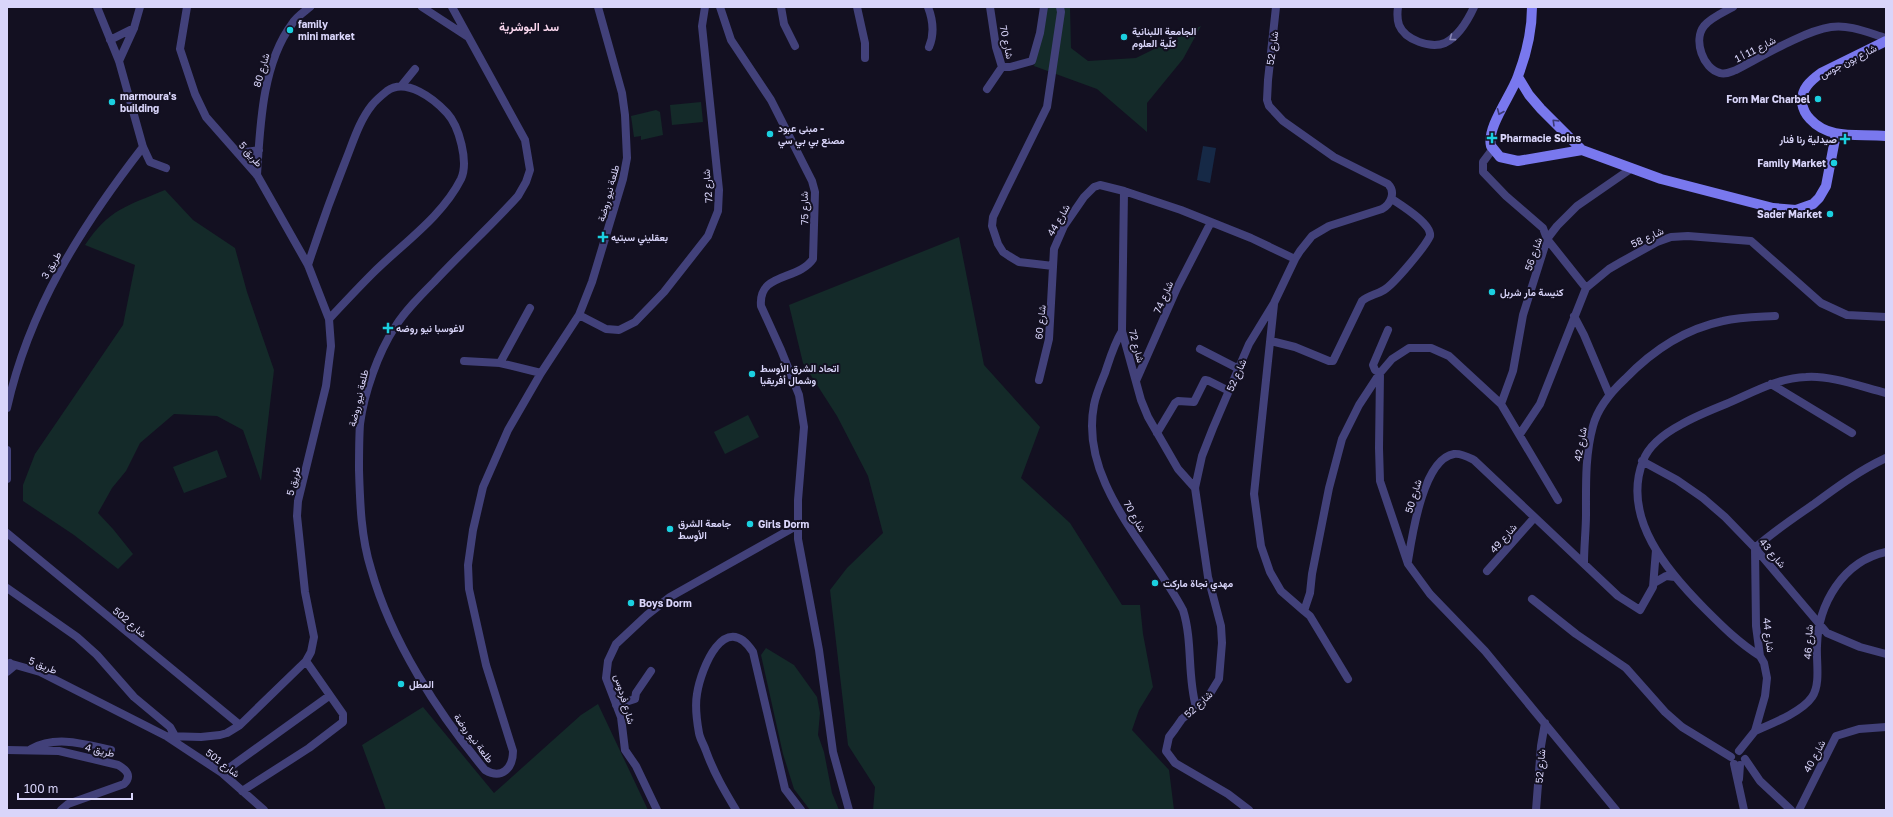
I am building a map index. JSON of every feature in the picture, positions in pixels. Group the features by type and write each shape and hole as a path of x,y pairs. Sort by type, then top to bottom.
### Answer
{"street":[{"path":"97,7 119,61 144,148 150,162 166,168"},
{"path":"119,61 134,28 140,7"},
{"name":"طريق 5","path":"9,663 40,672 166,736 220,735 240,725 306,661 312,652 314,637 305,592 297,516 298,501 326,386 331,346 329,319 308,265 256,175 206,117 195,94 180,49 186,7"},
{"name":"شارع 80","path":"256,175 266,88 273,61 292,24 310,7"},
{"path":"422,7 470,38"},
{"name":"طلعة نيو روضة","path":"452,7 525,140 530,170 526,182 518,196 425,290 395,326 384,346 373,375 360,423 360,514 370,568 378,592 400,643 416,673 459,736 485,770 490,773 498,773 508,769 512,765 513,751 486,665 469,589 468,565 473,530 483,487 508,430 541,373 579,315 592,282 616,205 627,158 627,130 622,93 598,7"},
{"name":"شارع 72","path":"579,315 606,329 619,330 635,322 664,292 708,236 714,225 718,212 719,190 702,26 705,7"},
{"name":"شارع 75","path":"720,7 731,40 771,100 806,166 815,192 813,259 804,269 773,281 762,292 760,298 761,306 799,395 804,427 798,500 798,524"},
{"path":"781,7 784,24 795,46"},
{"path":"857,7 865,43 865,58"},
{"path":"928,7 933,25 932,38 929,47"},
{"name":"شارع 70","path":"990,7 996,47 1002,67 1010,67 1032,62 1040,33 1044,7"},
{"path":"1053,266 1019,262 1009,256 1003,252 998,244 992,226 993,217 1047,106 1061,12 1060,7"},
{"name":"شارع 52","path":"1249,810 1228,794 1175,763 1168,755 1166,746 1182,719 1208,697 1219,678 1222,643 1216,606 1208,577 1195,488 1202,456 1249,344 1274,303 1295,259 1312,236 1329,226 1382,209 1388,206 1392,199 1392,190 1388,184 1334,157 1283,121 1270,106 1267,100 1268,80 1276,7"},
{"path":"1398,7 1397,16 1403,31 1415,40 1439,45 1452,39 1457,34 1474,7"},
{"path":"1532,7 1528,37 1518,77 1505,102 1491,135 1490,143 1492,150 1500,157 1518,161 1582,150"},
{"name":"شارع 11 أ 1","path":"1733,7 1704,24 1699,39 1705,60 1710,68 1720,73 1726,74 1736,70 1815,32 1832,27 1851,28 1886,38"},
{"path":"110,40 134,28"},
{"name":"شارع بون جوس","path":"1836,134 1817,126 1806,114 1802,101 1805,88 1821,73 1886,41"},
{"path":"987,88 1002,67"},
{"path":"308,265 322,220 363,119 372,104 389,89 402,85 415,69"},
{"path":"1518,77 1529,95 1541,109 1582,150 1662,179 1773,208 1796,210 1813,204 1826,186 1836,134 1886,136"},
{"path":"329,319 372,274 433,217 453,193 462,177 464,163 462,146 448,114 419,91 402,85"},
{"name":"طريق 3","path":"7,408 21,358 34,322 53,281 111,192 144,148"},
{"path":"238,153 259,150"},
{"path":"1492,150 1483,162 1483,172 1506,196 1543,228 1547,239 1586,288"},
{"name":"شارع 56","path":"1501,404 1513,371 1523,315 1547,239 1557,226 1577,206 1632,168"},
{"name":"شارع 44","path":"1053,266 1054,249 1058,237 1088,193 1094,187 1100,186 1124,191 1211,222 1251,238 1295,259"},
{"name":"شارع 72","path":"1124,191 1122,331 1141,400 1157,433 1178,469 1195,488"},
{"path":"1271,341 1295,347 1329,361 1333,361 1362,301 1386,288 1429,239 1431,234 1411,211 1392,199"},
{"name":"شارع 74","path":"1136,381 1177,288 1211,222"},
{"name":"شارع 58","path":"1520,434 1540,404 1586,288 1620,262 1656,242 1671,237 1688,236 1752,241 1821,303 1847,315 1886,317"},
{"name":"شارع 60","path":"1039,380 1049,339 1053,266"},
{"path":"1274,303 1254,494 1258,528 1265,560 1275,582 1281,591 1310,616 1348,679"},
{"path":"500,363 530,308"},
{"path":"1574,316 1610,394"},
{"name":"شارع 42","path":"1584,563 1586,514 1585,480 1588,450 1593,425 1610,394 1637,367 1661,347 1686,334 1723,321 1775,316"},
{"name":"شارع 50","path":"1388,330 1373,365 1375,370 1380,373 1378,448 1380,481 1408,564"},
{"name":"شارع 70","path":"1122,331 1116,340 1094,404 1092,428 1094,446 1098,466 1104,482 1130,527 1182,610 1187,624 1191,685 1196,707"},
{"path":"1304,611 1311,588 1312,574 1329,488 1342,439 1359,405 1380,373 1392,359 1409,348 1422,346 1431,348 1449,356 1501,404 1558,500"},
{"path":"1200,349 1239,369"},
{"path":"464,361 500,363 541,373"},
{"path":"1760,656 1728,632 1675,576 1656,550 1646,530 1641,513 1638,476 1642,461 1654,444 1681,424 1771,384 1808,376 1824,378 1886,392"},
{"path":"1157,433 1173,405 1178,401 1194,402 1205,380 1229,391"},
{"path":"1771,384 1852,433"},
{"path":"7,450 7,479"},
{"name":"شارع 50","path":"1408,564 1422,496 1428,479 1439,462 1448,455 1459,454 1474,460 1618,596 1640,610 1651,593 1654,583 1656,550"},
{"path":"1755,548 1775,531 1837,486 1862,470 1886,458"},
{"name":"شارع 43","path":"1642,461 1677,480 1703,498 1734,525 1827,633 1860,647 1886,654"},
{"name":"شارع 49","path":"1487,571 1534,518"},
{"path":"798,524 798,539 819,650 833,752 849,810"},
{"name":"شارع فردوس","path":"657,810 636,766 626,750 621,717 606,678 608,661 616,644 647,615 670,597 798,524"},
{"name":"شارع 502","path":"7,533 240,725"},
{"path":"782,533 798,539"},
{"name":"شارع 44","path":"1744,810 1738,784 1737,758 1755,731 1768,678 1764,663 1760,656 1756,626 1755,548"},
{"name":"شارع 46","path":"1755,731 1781,719 1808,702 1816,687 1818,623 1823,607 1848,572 1866,558 1886,552"},
{"path":"1408,564 1430,594 1485,651 1616,810"},
{"path":"1654,583 1666,576 1675,576"},
{"path":"7,588 77,637 97,655 134,697 167,724 174,736"},
{"path":"1532,599 1576,634 1626,668 1665,712 1682,726 1737,758 1791,810"},
{"path":"736,810 717,780 699,734 697,696 702,671 708,657 720,643 729,638 739,638 747,643 753,652 785,789 801,810"},
{"path":"242,791 287,763 342,724 345,719 306,661"},
{"path":"7,672 13,667 9,663"},
{"path":"616,704 634,698 652,671"},
{"path":"222,773 329,696"},
{"name":"شارع 52","path":"1536,810 1541,746 1545,723"},
{"name":"شارع 40","path":"1799,810 1836,736 1859,729 1886,727"},
{"name":"شارع 501","path":"166,736 222,773 264,810"},
{"path":"30,750 44,742 65,741 111,750"},
{"name":"طريق 4","path":"7,750 59,751 118,765 125,769 128,773 127,781 124,784 68,804 61,810"}],"green space":[{"path":"1046,7 1070,7 1071,48 1088,61 1136,58 1201,26 1183,59 1147,103 1147,132 1097,89 1034,66"},
{"path":"701,102 703,122 672,125 670,105"},
{"path":"656,110 660,112 663,135 641,140 641,136 634,137 631,116"},
{"path":"165,190 193,220 235,248 247,292 274,370 261,481 243,430 217,416 174,414 140,443 126,471 112,488 98,513 133,554 118,569 74,535 23,501 23,485 35,454 123,325 135,265 85,245 102,223 111,216 129,205"},
{"path":"959,237 984,365 1040,427 1021,478 1070,523 1122,605 1140,605 1143,634 1153,687 1139,710 1132,730 1169,770 1174,810 873,810 875,787 848,745 830,590 847,568 883,533 868,476 837,416 803,363 789,305"},
{"path":"748,415 759,437 725,454 714,432"},
{"path":"217,450 227,477 184,493 173,467"},
{"path":"766,648 794,665 817,697 820,713 818,735 824,752 832,793 839,810 810,810 794,789 783,754 761,655"},
{"path":"598,704 648,810 386,810 362,745 423,707 494,793 581,715"}],"water":[{"path":"1203,146 1216,148 1210,183 1197,180"}],"place":[{"name":"family mini market","path":"290,30"},
{"name":"الجامعة اللبنانية كلّية العلوم","path":"1124,37"},
{"name":"Forn Mar Charbel","path":"1818,99"},
{"name":"marmoura's building","path":"112,102"},
{"name":"مبنى عبود - مصنع بي بي سي","path":"770,134"},
{"name":"Pharmacie Soins","path":"1492,138"},
{"name":"صيدلية رنا فنار","path":"1845,139"},
{"name":"Family Market","path":"1834,163"},
{"name":"Sader Market","path":"1830,214"},
{"name":"بعقليني سبتيه","path":"603,237"},
{"name":"كنيسة مار شربل","path":"1492,292"},
{"name":"لاغوسبا نيو روضه","path":"388,328"},
{"name":"اتحاد الشرق الأوسط وشمال أفريقيا","path":"752,374"},
{"name":"Girls Dorm","path":"750,524"},
{"name":"جامعة الشرق الأوسط","path":"670,529"},
{"name":"مهدي نجاة ماركت","path":"1155,583"},
{"name":"Boys Dorm","path":"631,603"},
{"name":"المطل","path":"401,684"}],"district":[{"name":"سد البوشرية","path":"529,26"}]}
